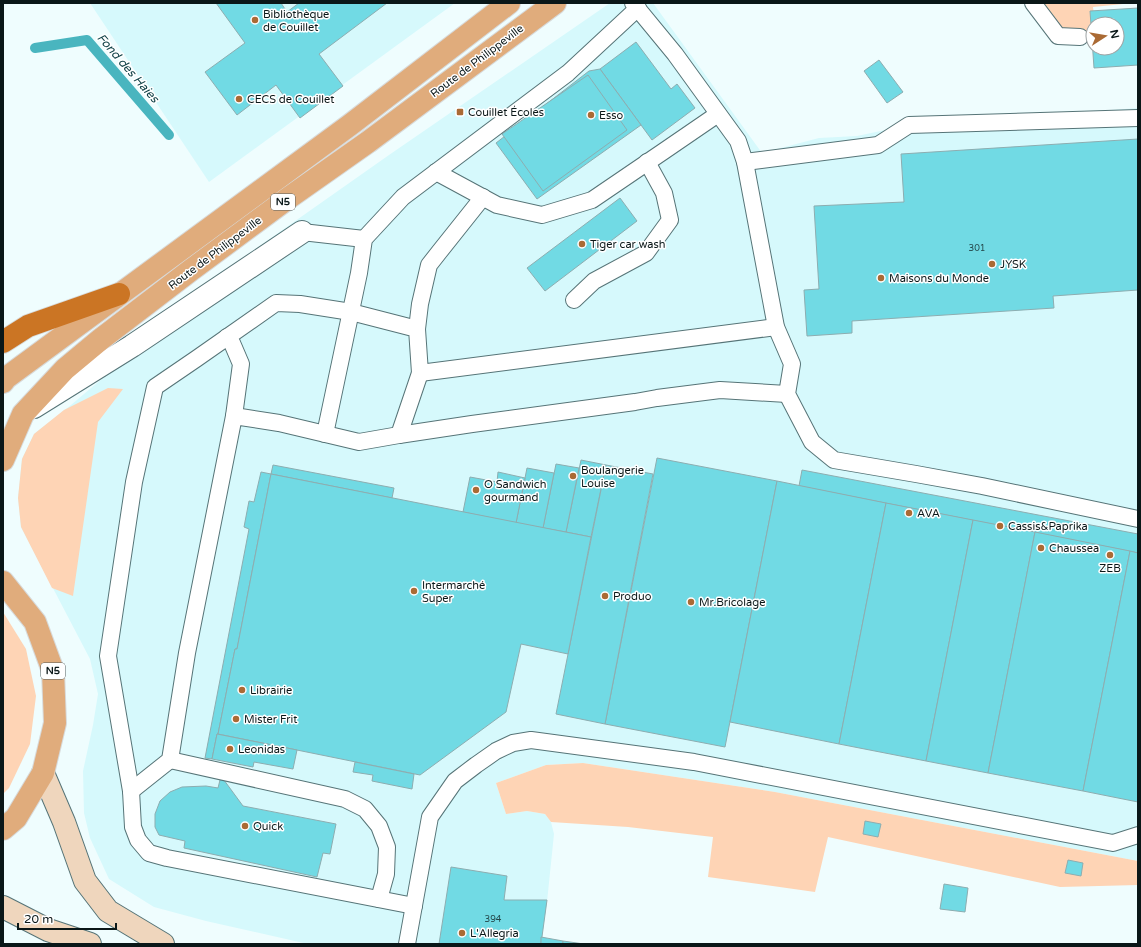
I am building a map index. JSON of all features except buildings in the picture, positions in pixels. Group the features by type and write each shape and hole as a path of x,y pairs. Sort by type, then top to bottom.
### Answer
{"highway":[{"path":"3,342 28,326 119,294"}],"main road":[{"name":"Route de Philippeville","path":"3,382 6,378 119,294 350,125 509,3"},
{"name":"Route de Philippeville","path":"3,460 23,414 65,369 107,334 281,203 368,142 555,3"},
{"name":"N5","path":"3,582 35,622 53,671 55,723 43,773 16,818 3,829"},
{"path":"43,773 64,822 85,881 108,911 163,944"},
{"path":"3,907 48,930 90,944"}],"street":[{"path":"23,414 132,346 302,232"}],"lane":[{"path":"1034,3 1058,36 1080,38"},
{"path":"325,434 351,312 364,239 403,197 568,73 636,6 675,54 738,141 745,162 776,327 792,364 787,394 812,442 834,460 982,486 1138,519"},
{"path":"436,172 497,205 542,215 592,200 718,114"},
{"path":"745,162 878,145 909,125 1138,118"},
{"path":"574,300 594,281 646,253 670,220 664,193 647,162"},
{"path":"399,435 420,373 417,329 420,304 429,265 483,197"},
{"path":"302,232 364,239"},
{"path":"414,906 167,858 149,853 138,840 133,827 131,792 108,656 128,518 137,468 155,387 276,302 351,312 417,329"},
{"path":"420,373 776,327"},
{"path":"131,792 170,760 187,653 234,416 241,364 232,343 227,337"},
{"path":"234,416 279,423 359,442 399,435 720,390 787,394"},
{"path":"407,944 430,817 455,781 496,751 513,743 531,740 694,762 1113,843 1138,835"},
{"path":"170,760 345,799 365,809 379,826 387,847 386,874 380,899"}],"shaded area":[{"name":"CECS de Couillet","path":"90,3 455,3 209,182"},
{"path":"610,3 653,3 762,153 819,138 857,136 909,125 1138,108 1138,861 775,792 583,763 546,765 496,783 506,814 527,811 545,814 551,822 554,834 541,944 308,944 206,921 154,907 109,879 90,838 84,813 83,771 98,694 90,659 21,527 18,498 22,459 34,434 71,405 254,250"},
{"path":"1033,3 1133,3 1093,7 1094,16 1085,16 1085,37 1058,36"},
{"path":"108,388 123,389 98,422 73,596 52,588 21,527 18,498 22,459 34,434 64,410"},
{"path":"3,612 26,649 36,696 30,744 9,788 3,794"},
{"path":"583,763 775,792 1138,861 1138,885 1060,887 828,837 815,892 708,877 713,837 628,827 551,822 545,814 527,811 506,814 496,783 546,765"}],"waterway":[{"name":"Fond des Haies","path":"35,48 87,40 169,135"}],"place":[{"name":"Bibliothèque de Couillet","path":"255,20"},
{"name":"CECS de Couillet","path":"239,99"},
{"name":"Couillet Écoles","path":"460,112"},
{"name":"Esso","path":"591,115"},
{"name":"Tiger car wash","path":"582,244"},
{"name":"JYSK","path":"992,264"},
{"name":"Maisons du Monde","path":"881,278"},
{"name":"Boulangerie Louise","path":"573,476"},
{"name":"O Sandwich gourmand","path":"476,490"},
{"name":"AVA","path":"909,513"},
{"name":"Cassis&Paprika","path":"1000,526"},
{"name":"Chaussea","path":"1041,548"},
{"name":"ZEB","path":"1110,555"},
{"name":"Intermarché Super","path":"414,591"},
{"name":"Produo","path":"605,596"},
{"name":"Mr.Bricolage","path":"691,602"},
{"name":"Librairie","path":"242,690"},
{"name":"Mister Frit","path":"236,719"},
{"name":"Leonidas","path":"230,749"},
{"name":"Quick","path":"245,826"},
{"name":"L'Allegria","path":"462,933"}]}
